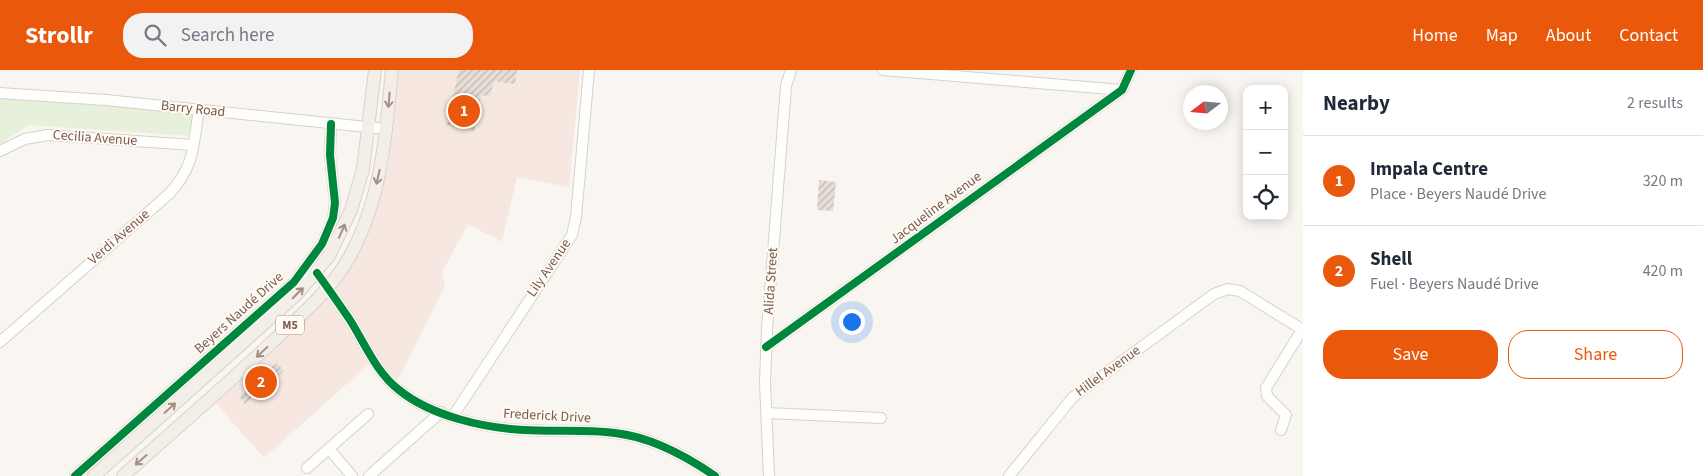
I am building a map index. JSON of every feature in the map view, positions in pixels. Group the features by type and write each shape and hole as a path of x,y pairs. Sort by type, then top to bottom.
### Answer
{"main road":[{"name":"Beyers Naudé Drive","path":"94,476 297,294 317,273 337,242 351,210 362,169 369,128 375,70"},
{"name":"M5","path":"123,476 329,289 351,255 371,208 379,175 386,129 392,70"}],"street":[{"name":"Lily Avenue","path":"453,416 572,234 576,217 589,70"},
{"name":"Alida Street","path":"769,476 766,347 786,86 784,70"},
{"name":"Alida Street","path":"786,86 791,70"},
{"path":"883,70 1122,90 1131,70"},
{"name":"Jacqueline Avenue","path":"766,347 1122,90"},
{"name":"Barry Road","path":"0,93 89,98 386,129"},
{"name":"Verdi Avenue","path":"0,342 168,194 187,170 199,110"},
{"name":"Beyers Naudé Drive","path":"75,476 294,282 311,260 328,231 335,203 330,155 332,124"},
{"name":"Cecilia Avenue","path":"0,152 25,139 48,135 193,145"},
{"name":"Frederick Drive","path":"317,273 350,320 371,358 389,381 409,398 453,416 515,429 595,431 625,435 685,456 715,476"},
{"name":"Hillel Avenue","path":"1009,476 1073,397 1206,300 1228,289 1247,294 1302,330"},
{"path":"1281,430 1286,415 1267,396 1266,388 1302,330"},
{"path":"369,476 441,412"},
{"path":"767,413 881,418"},
{"path":"307,468 368,414"},
{"path":"329,449 352,476"}],"shaded area":[{"path":"397,70 580,70 569,187 517,177 502,242 468,224 442,272 445,286 394,387 370,363 264,458 214,401 336,288 361,247 374,219 388,168"}],"green space":[{"path":"0,90 194,108 190,136 28,125 0,144"}],"building":[{"path":"459,70 517,70 515,84 494,81 490,96 481,95 474,131 446,125"},
{"path":"819,180 836,182 833,211 817,210"},
{"path":"277,363 284,371 245,404 239,396"}],"cycle path":[{"path":"766,347 1122,90 1131,70"},
{"path":"75,476 294,282 322,244 333,218 335,203 330,155 331,124"},
{"path":"317,273 350,320 384,375 399,390 426,407 458,419 492,427 524,430 604,432 628,435 668,449 692,461 715,476"}],"place":[{"name":"Impala Centre","path":"464,111"},
{"name":"Shell","path":"261,382"}]}
